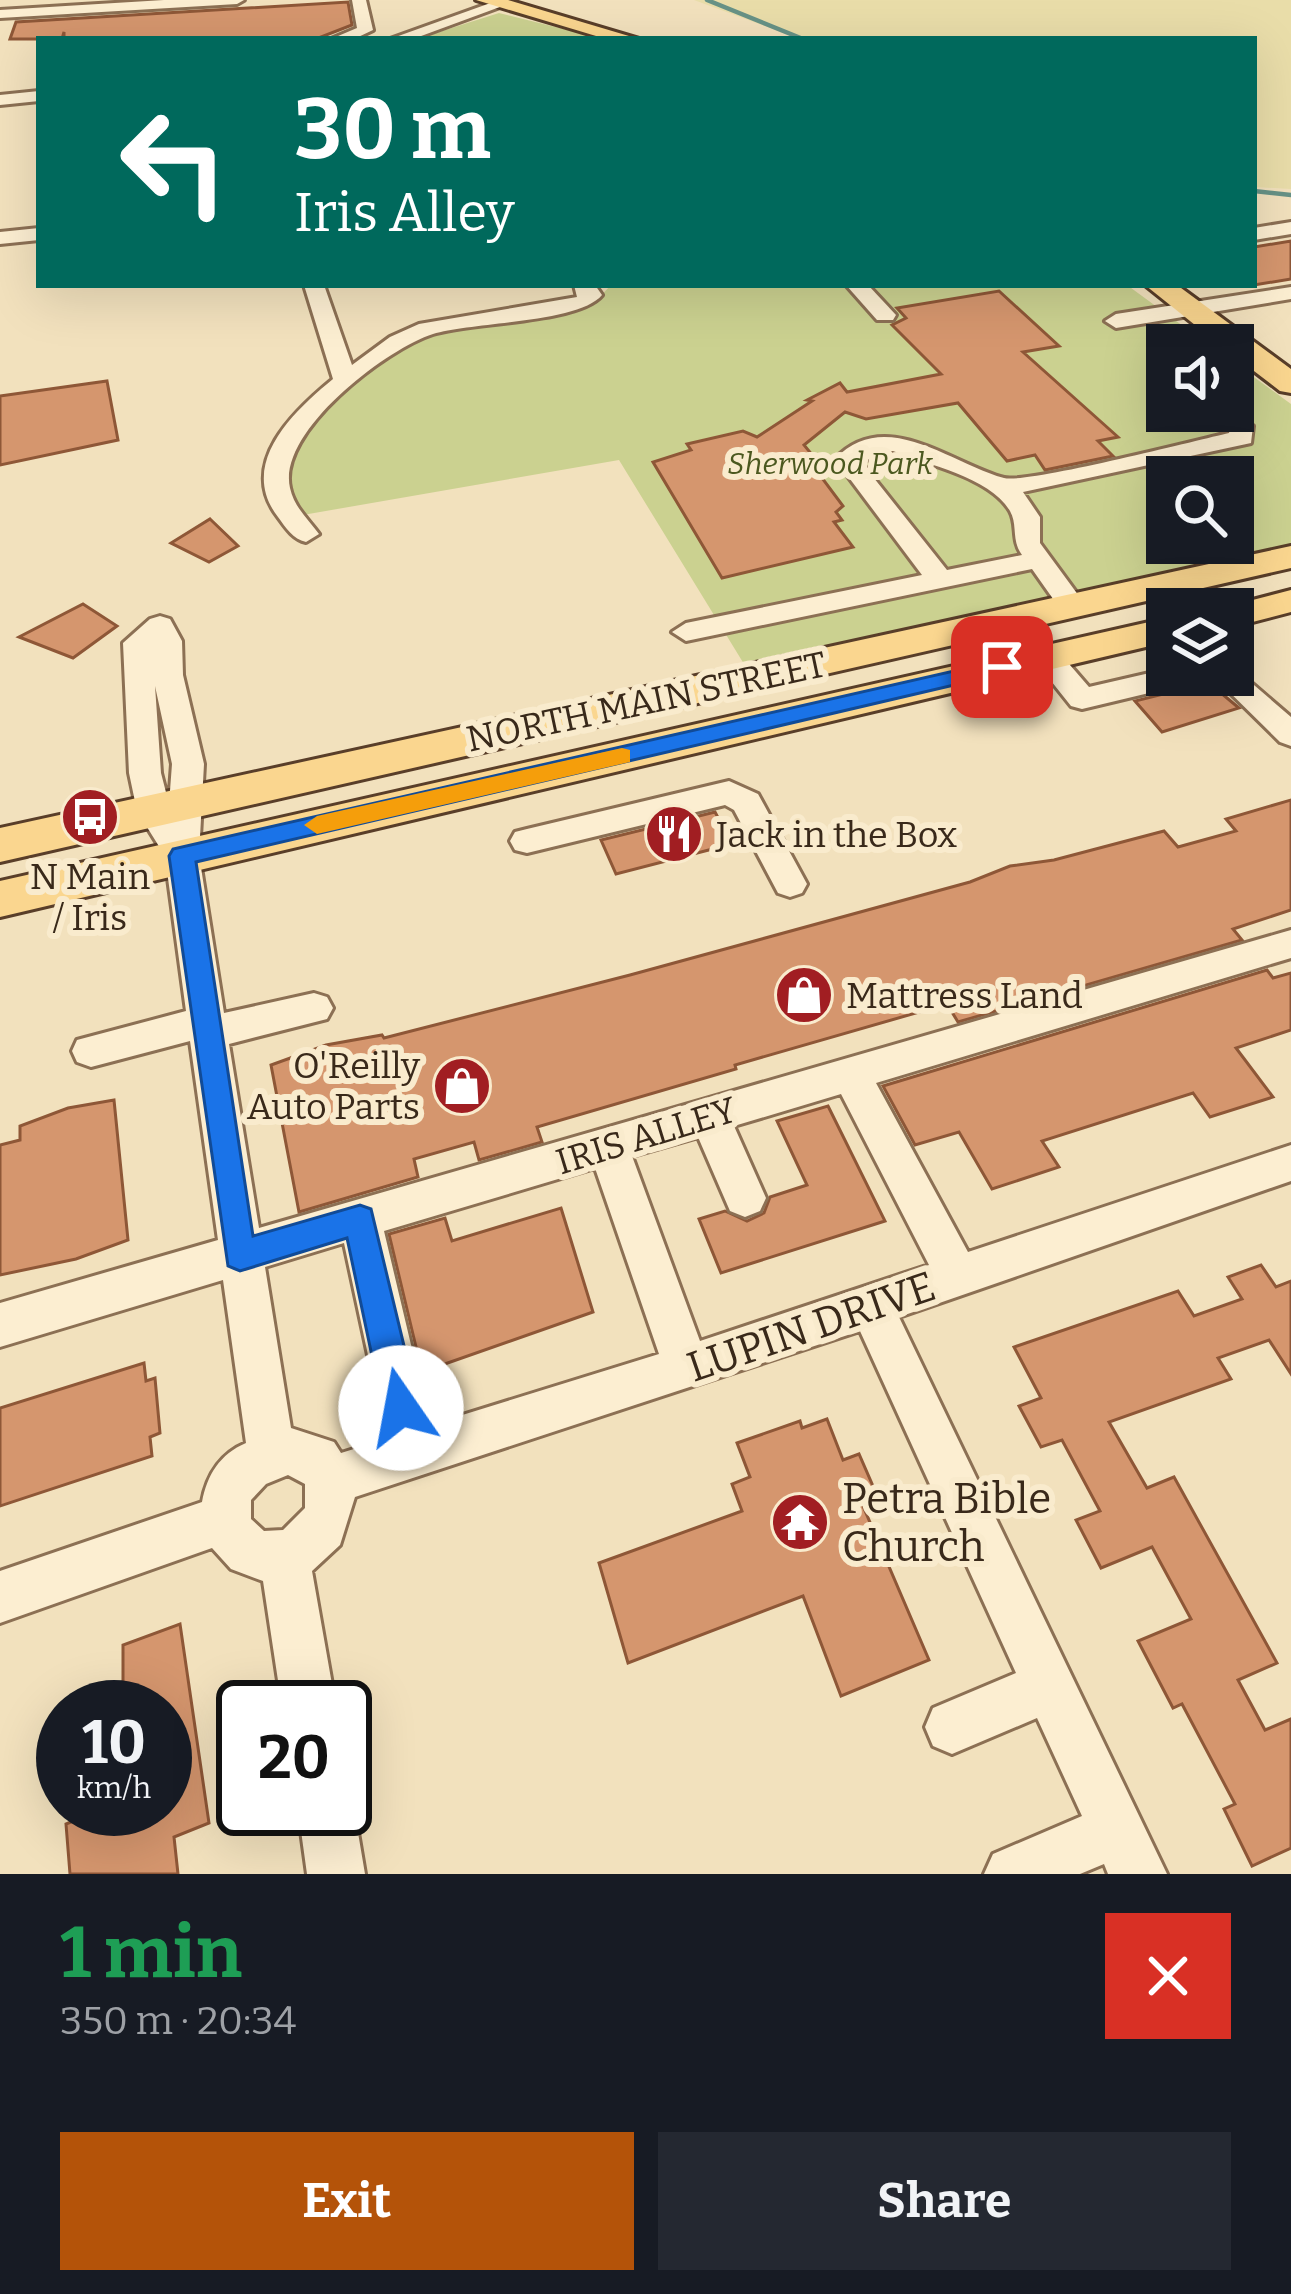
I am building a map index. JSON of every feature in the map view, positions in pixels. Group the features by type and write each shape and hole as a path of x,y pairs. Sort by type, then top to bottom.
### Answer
{"main road":[{"path":"493,2 618,36"},
{"path":"1164,288 1285,374"},
{"name":"NORTH MAIN STREET","path":"0,845 1291,557"},
{"path":"1254,610 1291,601"},
{"name":"NORTH MAIN STREET","path":"0,899 1146,635"}],"street":[{"path":"0,14 237,0"},
{"path":"347,36 364,30 359,0"},
{"path":"406,36 493,2"},
{"path":"170,24 172,4"},
{"path":"0,100 36,96"},
{"path":"1257,233 1291,228"},
{"path":"0,238 36,234"},
{"path":"315,288 345,380"},
{"path":"306,534 283,508 277,457 300,419 345,380 414,333 584,302 591,295 586,288"},
{"path":"862,288 885,316"},
{"path":"1116,321 1291,293"},
{"path":"940,580 847,459 878,444 896,443 1007,488 1242,438 1242,432"},
{"path":"1007,488 1027,518 1027,543 1073,607"},
{"path":"686,632 1038,560"},
{"path":"1047,657 1082,698 1146,684"},
{"path":"154,679 188,764 171,807 271,1454"},
{"path":"1249,696 1291,735"},
{"path":"527,841 729,794 746,802 790,884"},
{"name":"IRIS ALLEY","path":"0,1324 1291,944"},
{"path":"91,1051 314,1008"},
{"path":"851,1074 958,1276"},
{"path":"710,1115 745,1198"},
{"path":"608,1146 687,1368"},
{"name":"LUPIN DRIVE","path":"330,1481 687,1368 1291,1163"},
{"path":"360,1220 413,1455"},
{"path":"871,1306 1127,1851 1013,1874"},
{"path":"304,1453 317,1459 330,1481 331,1508 315,1536 284,1555 265,1559 238,1546 224,1519 235,1478 271,1454 304,1453"},
{"path":"0,1597 224,1519"},
{"path":"284,1555 305,1680"},
{"path":"952,1727 1049,1686"},
{"path":"330,1836 336,1874"}],"shaded area":[{"path":"694,0 1291,0 1291,189 1257,187 1257,36 792,36"}],"green space":[{"path":"499,13 592,36 426,36"},
{"name":"Sherwood Park","path":"608,288 1131,288 1180,324 1146,324 1146,432 1254,432 1254,377 1291,404 1291,544 1254,552 1254,456 1146,456 1146,564 1200,564 744,664 619,460 297,516 270,444 315,399 421,337 593,304"}],"building":[{"path":"348,2 352,25 324,36 64,36 64,32 63,36 10,39 16,22"},
{"path":"1291,241 1291,279 1257,285 1257,247"},
{"path":"999,291 1059,346 1023,352 1118,437 1098,441 1113,456 1045,470 1035,455 1007,461 958,403 866,419 845,412 804,445 827,473 819,474 843,506 836,512 842,520 834,522 853,547 722,578 653,462 691,450 687,444 743,431 757,437 812,401 807,400 840,383 847,392 941,374 892,325 906,318 897,308"},
{"path":"107,381 118,440 0,465 0,396"},
{"path":"210,519 238,546 209,562 171,543"},
{"path":"83,604 117,626 73,658 19,637"},
{"path":"1155,696 1225,696 1239,708 1162,732 1135,701"},
{"path":"1291,800 1291,910 1233,929 1242,940 958,1022 947,1004 735,1065 736,1069 537,1127 542,1142 479,1160 474,1142 414,1159 418,1177 299,1212 271,1065 326,1045 384,1038 630,975 970,882 1010,866 1054,860 1164,831 1178,847 1236,831 1226,819"},
{"path":"715,812 732,844 616,874 601,840"},
{"path":"1267,970 1273,978 1291,973 1291,1030 1236,1048 1273,1097 1210,1117 1193,1093 1042,1141 1059,1167 992,1189 959,1132 915,1145 883,1086"},
{"path":"114,1100 128,1240 76,1259 0,1275 0,1145 20,1140 20,1126 68,1108"},
{"path":"828,1106 885,1221 721,1273 699,1219 725,1211 747,1221 764,1213 770,1197 807,1185 777,1121"},
{"path":"561,1208 593,1312 422,1372 389,1234 445,1218 452,1241"},
{"path":"1261,1265 1276,1287 1291,1281 1291,1374 1269,1340 1218,1358 1231,1379 1109,1422 1147,1488 1174,1477 1277,1663 1238,1680 1265,1730 1291,1719 1291,1848 1252,1866 1224,1809 1235,1804 1182,1704 1173,1708 1138,1641 1191,1619 1152,1547 1101,1568 1076,1520 1100,1511 1062,1440 1041,1447 1019,1406 1041,1398 1014,1347 1178,1291 1194,1316 1242,1299 1228,1277"},
{"path":"144,1363 146,1381 155,1378 160,1433 150,1437 152,1456 0,1506 0,1408"},
{"path":"827,1419 843,1460 859,1454 879,1500 863,1506 929,1660 841,1696 803,1596 628,1663 599,1563 742,1511 732,1484 750,1477 737,1443 800,1421 802,1428"},
{"path":"180,1624 188,1680 123,1680 123,1645"},
{"path":"192,1706 209,1823 192,1830"},
{"path":"67,1836 176,1836 178,1874 70,1874"}],"waterway":[{"path":"707,0 796,36"},
{"path":"1257,191 1291,195"}],"slow traffic":[{"path":"317,825 622,756"}],"place":[{"name":"N Main / Iris","path":"90,817"},
{"name":"Jack in the Box","path":"674,834"},
{"name":"Mattress Land","path":"804,995"},
{"name":"O'Reilly Auto Parts","path":"462,1086"},
{"name":"Petra Bible Church","path":"800,1522"}],"route":[{"path":"401,1408 360,1220 240,1255 182,856 1002,667"}]}
